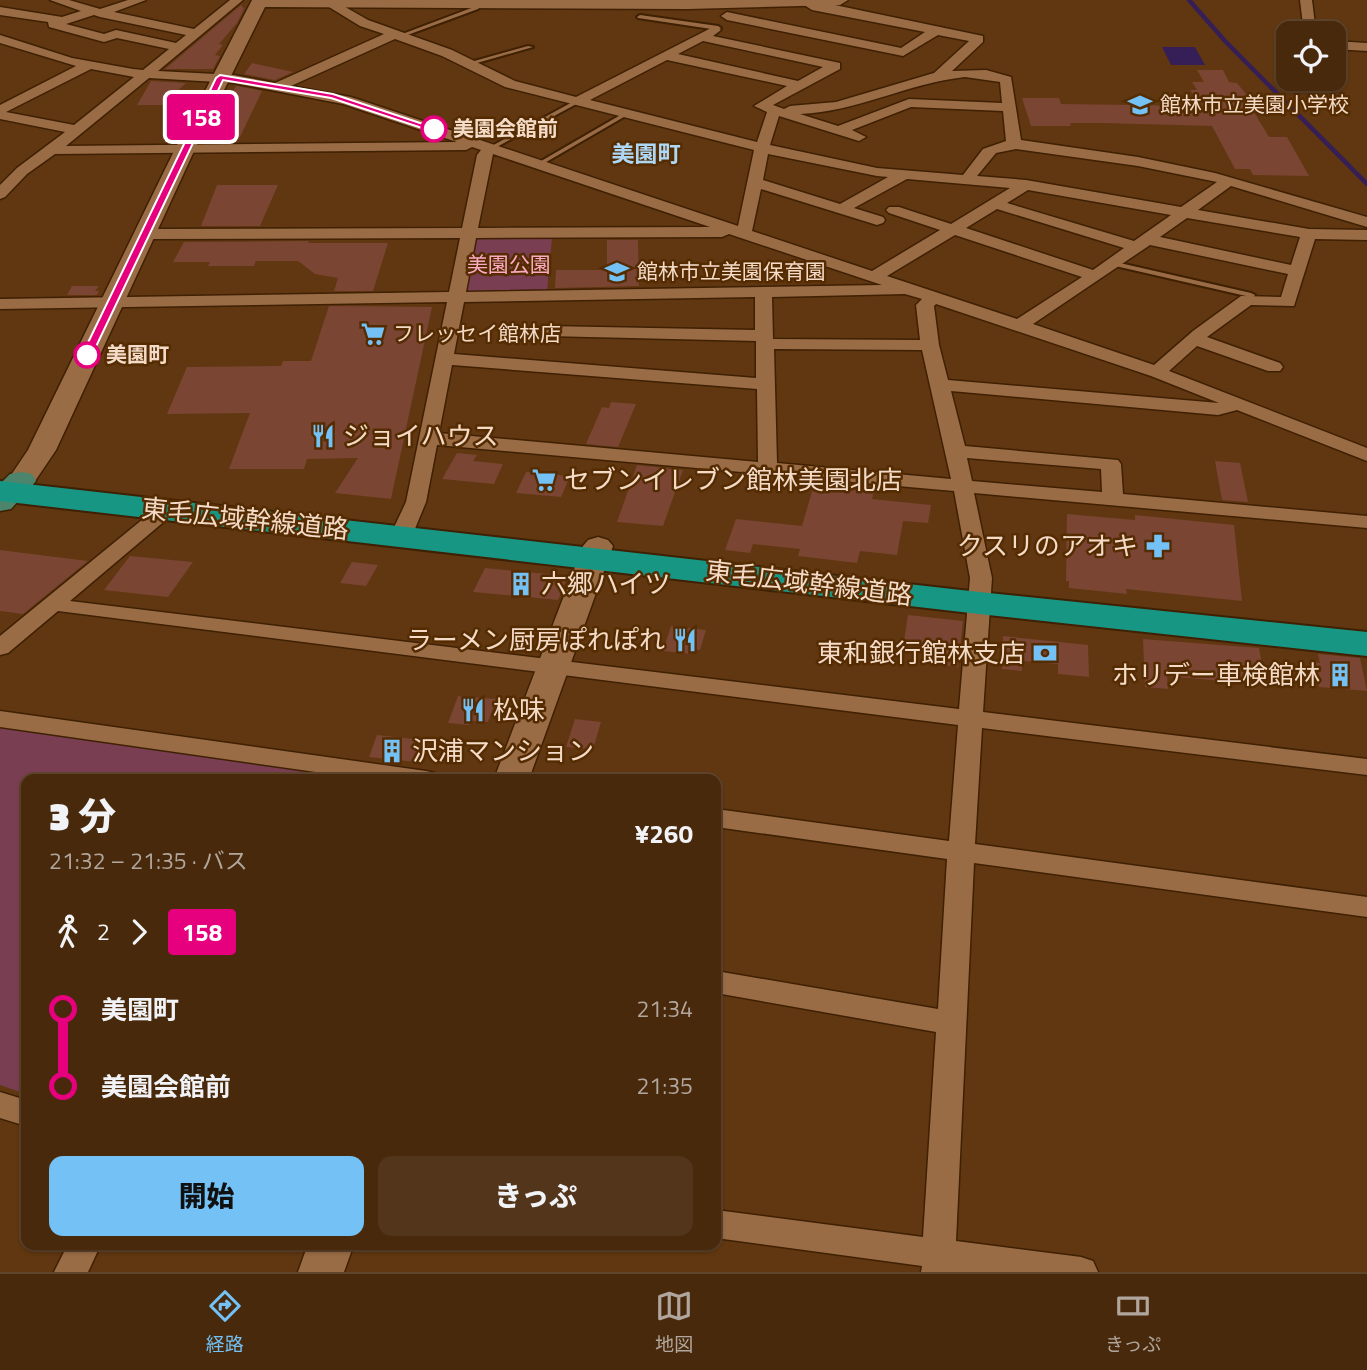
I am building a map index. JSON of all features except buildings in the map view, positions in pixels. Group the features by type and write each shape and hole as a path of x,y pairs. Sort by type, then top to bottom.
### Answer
{"highway":[{"name":"東毛広域幹線道路","path":"6,489 166,510 403,531"},
{"name":"東毛広域幹線道路","path":"6,489 596,552 1367,644"},
{"name":"東毛広域幹線道路","path":"980,596 1367,630"}],"main road":[{"path":"6,489 42,450 185,149 260,1 506,2 724,10 840,0"},
{"path":"513,774 596,552"},
{"path":"321,1272 329,1250"}],"street":[{"path":"56,0 97,12 195,33"},
{"path":"0,11 59,20 140,0"},
{"path":"0,194 22,170 52,150 237,0"},
{"path":"1306,0 1309,21"},
{"path":"329,1 363,23 470,63 510,84 762,148 858,169 1026,185 1180,214 1309,234 1367,235"},
{"path":"804,1 813,6 979,39 940,74"},
{"path":"578,102 718,27 724,10 903,52 934,31"},
{"path":"59,20 53,24 104,37 116,34 177,47"},
{"path":"279,86 397,35"},
{"path":"701,37 835,66 761,106 859,137"},
{"path":"4,42 89,65 145,74 220,78 279,86 346,100 1157,372 1367,454"},
{"path":"1346,46 1367,47"},
{"path":"667,56 799,85"},
{"path":"0,112 89,65"},
{"path":"774,111 836,107 940,74 996,76 1006,80 1014,144"},
{"path":"838,131 909,103 1008,107"},
{"path":"738,231 774,111"},
{"path":"0,112 76,130"},
{"path":"968,179 990,150 1014,144 1113,156 1228,181 1367,222"},
{"path":"52,150 485,146"},
{"path":"403,531 416,502 485,146"},
{"path":"0,168 22,170"},
{"path":"841,209 903,175"},
{"path":"1020,325 1114,263 1228,181"},
{"path":"754,182 877,220"},
{"path":"876,276 1026,185"},
{"path":"995,204 1141,243 1297,271"},
{"path":"894,210 1093,275"},
{"path":"144,234 738,231"},
{"path":"1157,372 1247,300 1288,302 1309,234"},
{"path":"0,303 895,291 909,287"},
{"path":"763,292 768,462 765,468"},
{"path":"542,367 551,296"},
{"path":"934,296 925,305 930,345 942,385 980,572 938,1263"},
{"path":"547,331 930,345"},
{"path":"1195,339 1274,367"},
{"path":"443,359 766,384"},
{"path":"942,385 1217,409 1238,405"},
{"path":"428,438 1367,522"},
{"path":"955,451 1111,464 1113,499"},
{"path":"0,648 166,510"},
{"path":"55,603 71,608 1367,767"},
{"path":"0,719 390,774"},
{"path":"721,819 1367,907"},
{"path":"721,983 952,1023"},
{"path":"0,1105 21,1111"},
{"path":"721,1225 938,1263 1081,1272"},
{"path":"71,1272 82,1250"}],"lane":[{"path":"397,35 476,8 482,3"},
{"path":"647,7 718,27"},
{"path":"470,63 530,47"},
{"path":"485,146 578,102"},
{"path":"539,164 626,114"},
{"path":"1114,263 1251,295 1247,300"}],"green space":[{"name":"美園公園","path":"476,238 552,238 547,291 466,292"},
{"path":"0,727 327,774 21,774 21,1092 0,1085"}],"shaded area":[{"path":"1162,47 1195,47 1205,65 1171,65"}],"waterway":[{"path":"1189,0 1225,41 1367,184"}],"bus line":[{"name":"158","path":"87,355 220,78 333,96 434,129"}],"place":[{"name":"館林市立美園小学校","path":"1140,105"},
{"name":"美園会館前","path":"434,129"},
{"name":"館林市立美園保育園","path":"617,272"},
{"name":"フレッセイ館林店","path":"373,334"},
{"name":"美園町","path":"87,355"},
{"name":"ジョイハウス","path":"323,436"},
{"name":"セブンイレブン館林美園北店","path":"544,480"},
{"name":"クスリのアオキ","path":"1158,546"},
{"name":"六郷ハイツ","path":"521,584"},
{"name":"ラーメン厨房ぽれぽれ","path":"685,640"},
{"name":"東和銀行館林支店","path":"1045,653"},
{"name":"ホリデー車検館林","path":"1340,675"},
{"name":"松味","path":"473,710"},
{"name":"沢浦マンション","path":"392,751"}],"district":[{"name":"美園町","path":"646,154"}]}
